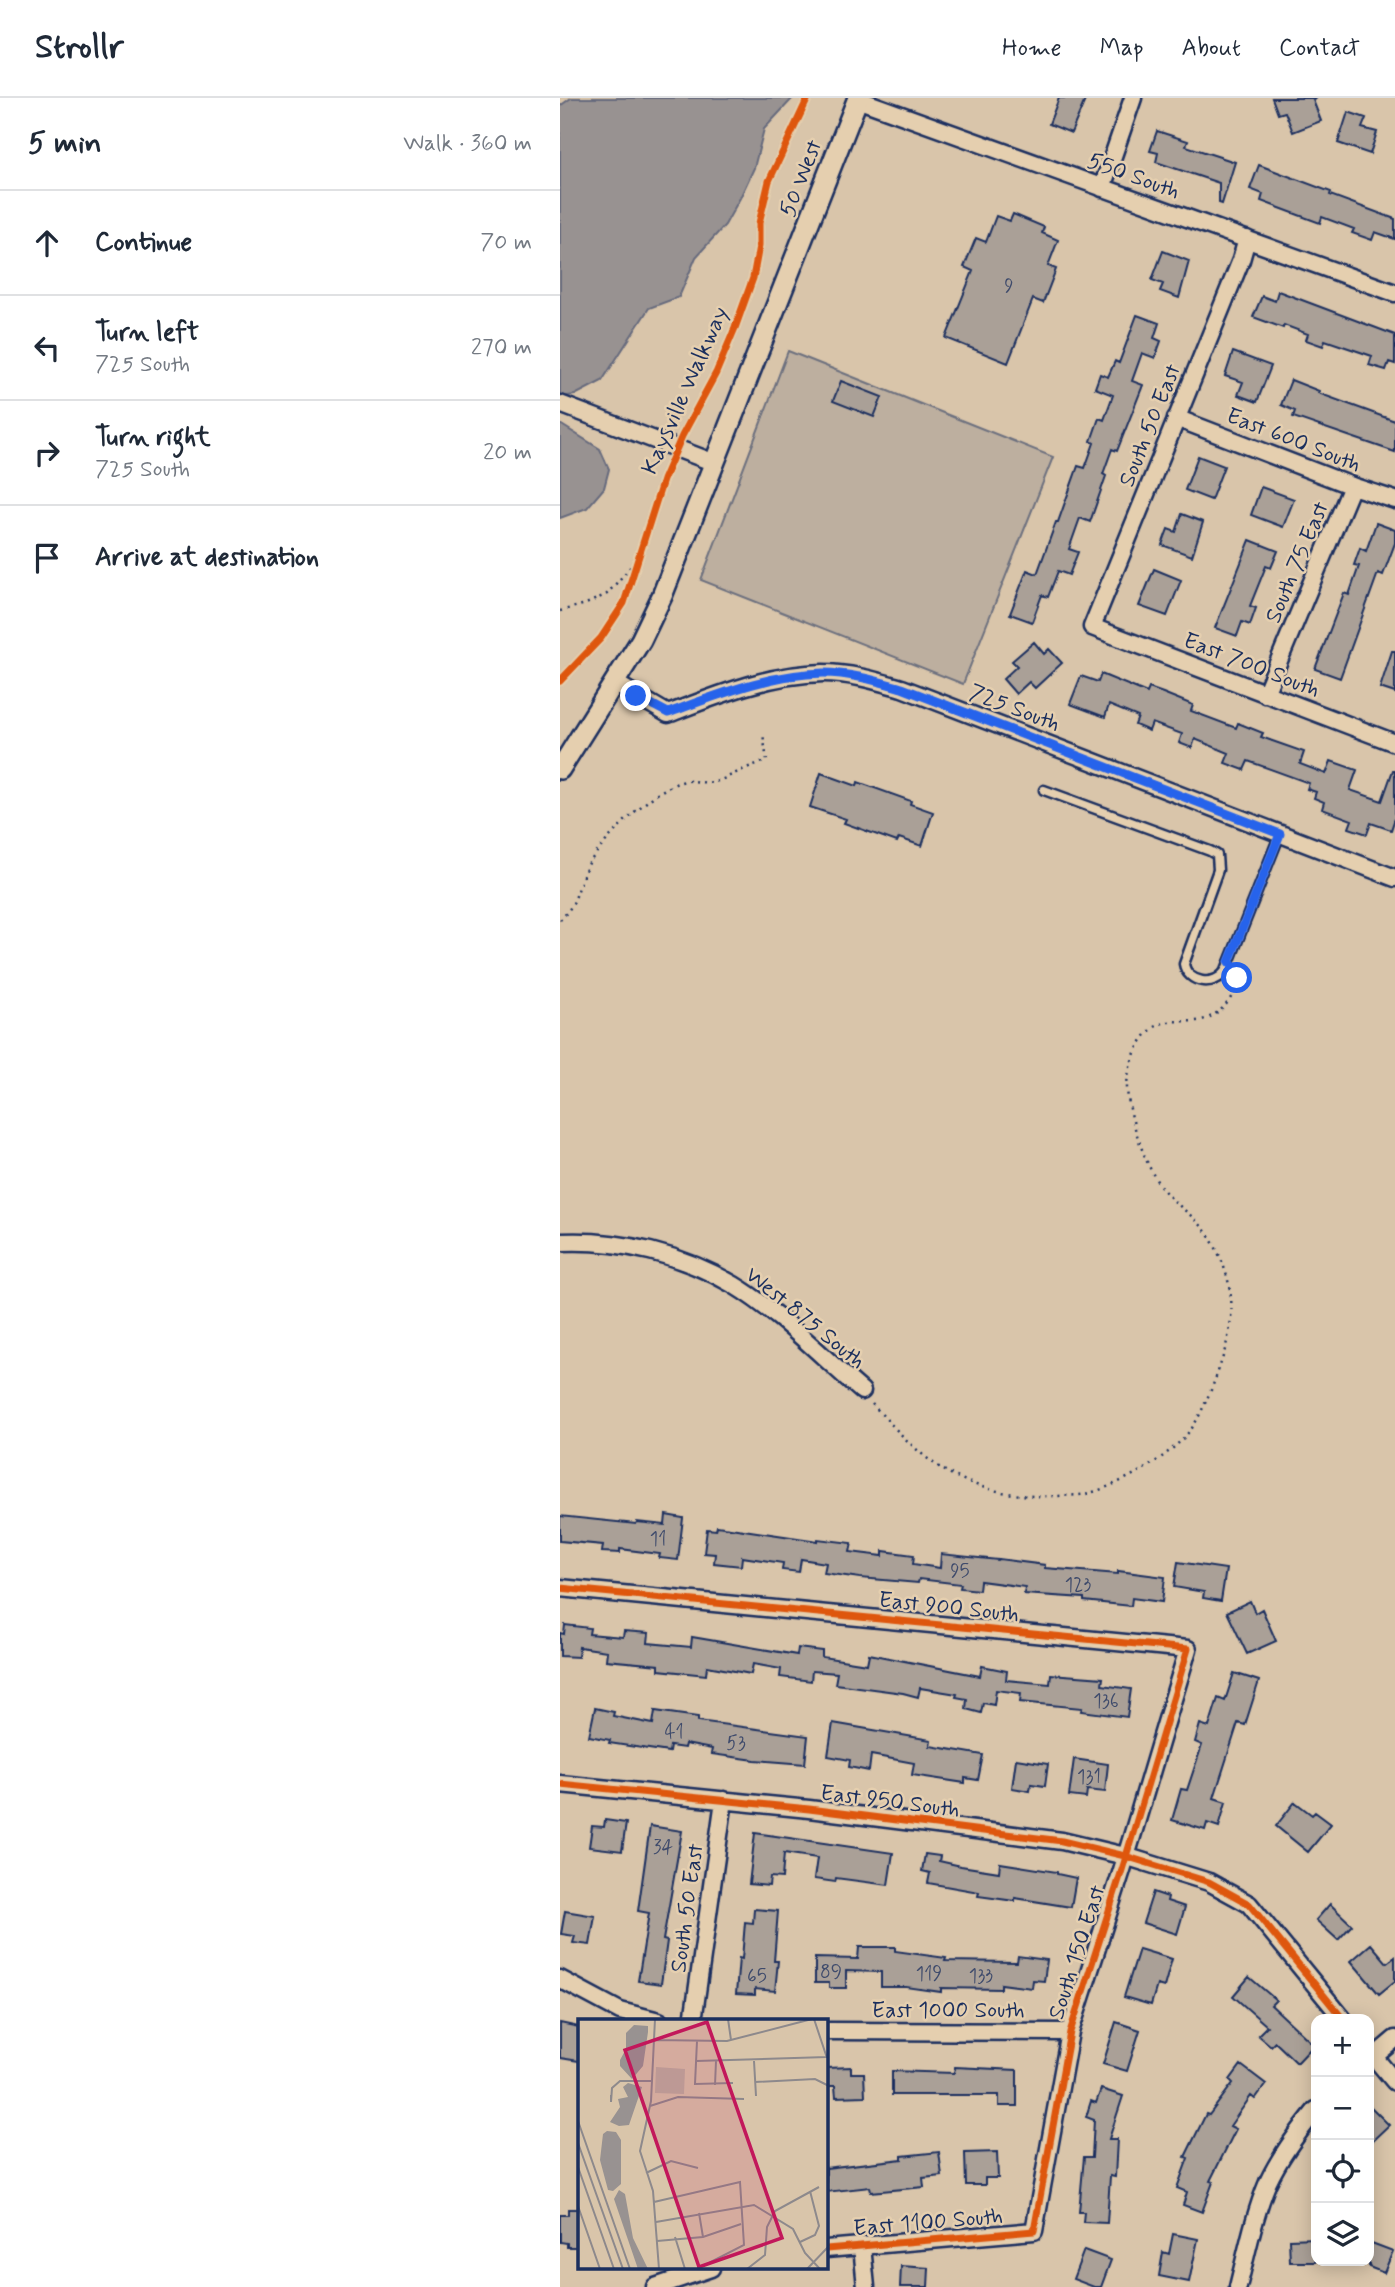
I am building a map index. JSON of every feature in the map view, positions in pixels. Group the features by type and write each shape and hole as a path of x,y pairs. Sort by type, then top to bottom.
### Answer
{"street":[{"path":"1102,188 1133,98"},
{"name":"550 South","path":"858,99 1395,293"},
{"name":"50 West","path":"560,769 641,640 662,596 858,99"},
{"name":"South 50 East","path":"1092,627 1241,260 1247,239"},
{"path":"560,404 715,463"},
{"name":"East 600 South","path":"1177,418 1395,500"},
{"name":"South 75 East","path":"1265,694 1352,486"},
{"name":"East 700 South","path":"1092,627 1395,743"},
{"name":"725 South","path":"615,683 668,713 737,688 790,676 825,673 862,678 902,688 1395,878"},
{"name":"West 875 South","path":"560,1242 575,1241 638,1248 705,1270 763,1306 862,1391"},
{"name":"East 900 South","path":"560,1588 1188,1649"},
{"name":"South 150 East","path":"1034,2231 1070,2032 1188,1649"},
{"name":"East 950 South","path":"560,1783 809,1809 1062,1841 1125,1856 1209,1882 1249,1904 1339,2014"},
{"name":"South 50 East","path":"693,2019 724,1801"},
{"path":"560,1979 620,2011 651,2019"},
{"name":"East 1000 South","path":"828,2031 1070,2032"},
{"path":"1374,2053 1395,2039"},
{"path":"1374,2060 1395,2082"},
{"path":"1239,2287 1253,2227 1268,2182 1292,2141 1311,2116"},
{"name":"East 1100 South","path":"828,2249 1034,2231"},
{"path":"862,2246 866,2287"},
{"path":"655,2287 705,2270"}],"lane":[{"path":"1044,790 1215,852 1219,858 1218,870 1184,964 1188,975 1208,982 1214,982 1222,976 1229,962 1280,834"}],"path":[{"path":"630,583 643,543"},
{"path":"560,611 586,604 607,594 639,557"},
{"path":"560,920 572,906 587,866 605,840 624,822 663,789 687,781 704,784 717,781 748,765 767,761 762,734"},
{"path":"862,1391 899,1433 946,1471 988,1488 1038,1497 1081,1495 1118,1482 1154,1463 1190,1430 1205,1404 1225,1349 1231,1297 1219,1258 1205,1230 1161,1188 1154,1177 1132,1118 1127,1087 1135,1054 1149,1032 1169,1022 1204,1020 1220,1011 1230,1001 1237,978 1235,968 1229,962"}],"shaded area":[{"path":"571,98 793,98 764,129 754,168 740,198 725,225 696,257 679,297 649,308 602,381 575,395 560,397 560,106"},
{"path":"788,351 1053,457 963,684 701,580"},
{"path":"560,424 600,449 609,469 604,488 587,508 560,518"}],"building":[{"path":"1059,98 1086,98 1071,133 1049,124"},
{"path":"1272,98 1317,98 1313,100 1321,121 1293,132 1285,112 1278,114"},
{"path":"1348,112 1366,118 1362,128 1377,132 1370,154 1338,143"},
{"path":"1157,131 1188,141 1186,146 1235,162 1222,204 1219,203 1219,183 1156,162 1158,153 1150,151"},
{"path":"1259,165 1395,219 1395,239 1375,232 1372,240 1352,233 1354,229 1322,217 1320,223 1261,201 1263,194 1250,189"},
{"path":"1013,214 1044,227 1042,233 1058,240 1048,266 1056,269 1043,303 1033,299 1008,363 946,338 973,271 964,267 976,238 986,242 996,216 1010,221"},
{"path":"1163,251 1189,261 1179,298 1160,291 1163,284 1152,280"},
{"path":"1278,291 1395,335 1395,364 1389,362 1386,370 1369,365 1372,356 1325,340 1323,346 1306,340 1308,334 1253,317 1262,296 1275,301"},
{"path":"1137,315 1159,323 1154,338 1161,341 1155,358 1142,353 1132,381 1143,385 1117,451 1112,449 1090,522 1080,518 1069,549 1078,552 1069,575 1058,571 1048,597 1042,595 1032,622 1010,614 1027,570 1037,574 1078,466 1085,468 1099,418 1104,420 1113,395 1095,388 1100,374 1108,377 1115,361 1119,363"},
{"path":"1233,352 1271,366 1257,402 1238,395 1243,382 1225,376"},
{"path":"1291,380 1319,391 1318,393 1395,421 1395,452 1293,417 1295,411 1281,405"},
{"path":"841,381 882,397 874,417 833,401"},
{"path":"1198,456 1224,466 1211,500 1185,490"},
{"path":"1261,487 1294,499 1283,527 1251,515"},
{"path":"1182,514 1203,522 1192,556 1162,545 1168,529 1176,532"},
{"path":"1376,523 1395,530 1395,543 1383,575 1378,573 1340,678 1315,669 1344,593 1349,595 1359,566 1354,565 1360,548 1366,551"},
{"path":"1250,540 1278,551 1271,568 1266,566 1250,606 1256,608 1250,625 1242,622 1237,636 1215,628"},
{"path":"1154,569 1181,580 1167,616 1139,606"},
{"path":"1034,642 1044,654 1049,649 1062,663 1035,688 1029,682 1016,694 1003,679 1017,666 1012,661"},
{"path":"1392,651 1395,651 1395,693 1380,688"},
{"path":"1101,674 1147,693 1149,688 1193,705 1191,711 1236,728 1238,723 1263,733 1261,737 1304,752 1300,764 1326,774 1331,761 1357,770 1350,790 1382,801 1395,770 1395,818 1391,830 1371,823 1367,834 1349,828 1352,820 1322,809 1324,802 1314,798 1316,792 1307,789 1309,783 1248,761 1244,770 1225,763 1229,753 1195,739 1192,748 1179,743 1182,734 1152,723 1149,731 1135,725 1138,717 1109,705 1105,717 1070,704 1081,676 1098,682"},
{"path":"821,773 857,786 858,782 933,812 922,846 899,838 897,842 844,823 846,819 810,807"},
{"path":"666,1515 683,1518 678,1560 659,1558 660,1554 620,1549 620,1553 602,1552 603,1545 560,1541 560,1516 665,1525"},
{"path":"717,1526 818,1541 852,1543 850,1552 883,1556 883,1551 914,1555 913,1564 940,1568 941,1554 1045,1565 1045,1568 1118,1574 1118,1571 1165,1577 1162,1602 1132,1598 1131,1606 1084,1601 1084,1598 1024,1594 1025,1587 980,1581 979,1590 960,1588 961,1584 919,1579 918,1583 860,1578 824,1573 826,1563 801,1559 799,1572 782,1570 783,1563 742,1557 741,1566 714,1563 715,1554 704,1553 707,1529 716,1530"},
{"path":"1178,1562 1226,1569 1221,1601 1203,1598 1204,1592 1174,1587"},
{"path":"1250,1601 1255,1613 1262,1609 1276,1641 1247,1654 1227,1612"},
{"path":"565,1625 590,1628 589,1634 623,1637 624,1631 649,1633 648,1643 691,1647 692,1637 797,1655 798,1648 822,1651 822,1657 867,1664 869,1654 980,1676 982,1666 1007,1671 1006,1680 1050,1684 1051,1674 1103,1678 1102,1685 1131,1689 1127,1717 1081,1711 1082,1708 1020,1702 1021,1693 996,1690 994,1705 983,1703 981,1713 966,1709 967,1699 956,1697 957,1694 920,1688 918,1697 835,1684 837,1673 812,1671 811,1681 780,1677 781,1669 753,1664 751,1674 707,1666 706,1675 659,1670 659,1665 606,1660 607,1651 579,1647 578,1657 560,1656 560,1633 564,1634"},
{"path":"1234,1673 1259,1681 1245,1725 1238,1723 1214,1798 1226,1802 1219,1827 1207,1823 1205,1830 1172,1820 1181,1789 1187,1790 1202,1745 1195,1742 1200,1724 1209,1727 1218,1698 1225,1701"},
{"path":"595,1708 614,1712 613,1716 653,1724 655,1711 698,1717 698,1721 808,1736 805,1764 711,1754 712,1749 685,1744 684,1748 670,1746 669,1752 609,1743 610,1740 589,1736"},
{"path":"833,1723 931,1740 930,1746 983,1755 978,1780 965,1778 965,1783 912,1775 914,1763 871,1755 869,1771 849,1767 850,1760 828,1756"},
{"path":"1016,1759 1048,1764 1045,1786 1031,1784 1030,1791 1012,1788"},
{"path":"1074,1759 1108,1764 1105,1792 1087,1790 1086,1798 1069,1796"},
{"path":"1295,1802 1312,1815 1315,1812 1331,1824 1308,1852 1276,1826"},
{"path":"605,1820 626,1823 622,1851 589,1847 592,1826 604,1827"},
{"path":"650,1826 682,1831 663,1940 667,1941 661,1984 638,1981 649,1913 638,1911"},
{"path":"755,1833 893,1853 888,1885 836,1878 835,1882 814,1879 817,1858 784,1853 782,1878 770,1877 769,1886 749,1884"},
{"path":"925,1854 940,1856 939,1861 961,1866 999,1872 1000,1863 1057,1872 1076,1878 1071,1907 1015,1898 1015,1901 978,1896 979,1892 928,1883 930,1873 922,1871"},
{"path":"1153,1892 1168,1897 1167,1901 1185,1907 1177,1934 1143,1923"},
{"path":"1330,1904 1352,1925 1338,1940 1316,1920"},
{"path":"754,1909 778,1911 774,1961 778,1961 775,1991 755,1989 755,1995 736,1994 745,1922 753,1923"},
{"path":"565,1911 595,1916 590,1945 573,1943 575,1936 561,1934"},
{"path":"1371,1944 1387,1963 1395,1957 1395,1981 1379,1994 1351,1961"},
{"path":"859,1947 895,1947 895,1951 946,1958 945,1961 1017,1962 1018,1956 1047,1960 1044,1981 1033,1980 1032,1988 1001,1984 1001,1989 941,1988 941,1992 881,1987 881,1972 846,1971 846,1988 829,1988 829,1983 815,1983 815,1958 858,1959"},
{"path":"1139,1949 1172,1959 1164,1987 1157,1985 1151,2005 1124,1997"},
{"path":"1249,1977 1276,2000 1271,2005 1311,2042 1311,2048 1297,2063 1275,2042 1271,2046 1258,2035 1267,2026 1233,1996"},
{"path":"1116,2022 1140,2030 1127,2071 1103,2064"},
{"path":"560,2023 578,2027 578,2061 560,2058"},
{"path":"1241,2065 1266,2084 1255,2099 1251,2096 1230,2126 1236,2129 1210,2181 1213,2182 1202,2212 1183,2205 1187,2192 1177,2188 1188,2158 1185,2157 1206,2114 1209,2115 1233,2083 1230,2080"},
{"path":"851,2067 851,2073 864,2073 865,2096 836,2097 835,2086 828,2086 828,2068"},
{"path":"955,2067 1017,2070 1017,2106 999,2106 999,2095 892,2095 892,2071 954,2073"},
{"path":"1101,2089 1123,2096 1109,2139 1117,2139 1115,2177 1110,2176 1107,2223 1083,2222 1084,2212 1079,2212 1084,2157 1092,2157 1094,2120 1086,2117 1091,2101 1096,2103"},
{"path":"1374,2110 1389,2125 1374,2139"},
{"path":"939,2152 942,2176 923,2178 924,2187 871,2192 870,2187 828,2192 828,2168 902,2159 902,2156"},
{"path":"997,2152 998,2178 985,2178 985,2185 966,2185 965,2153"},
{"path":"568,2209 578,2209 578,2247 567,2247 567,2243 560,2242 560,2215 568,2215"},
{"path":"1173,2234 1198,2239 1189,2282 1159,2276 1163,2252 1169,2254"},
{"path":"1311,2238 1311,2262 1290,2262 1289,2239"},
{"path":"1374,2244 1393,2251 1384,2273 1369,2267 1374,2266"},
{"path":"1084,2250 1111,2260 1101,2287 1073,2279"},
{"path":"901,2266 929,2268 928,2287 900,2287"}],"cycle path":[{"name":"Kaysville Walkway","path":"560,681 601,638 624,603 663,480 735,328 753,278 759,246 759,223 769,181 808,98"},
{"path":"560,1588 1188,1649 1070,2032 1034,2231 828,2249"},
{"path":"560,1784 809,1809 1062,1841 1125,1856 1209,1882 1249,1904 1339,2014"}],"route":[{"path":"636,696 668,713 737,688 790,676 825,673 862,678 902,688 1280,834 1229,962 1235,968 1237,978"}]}
